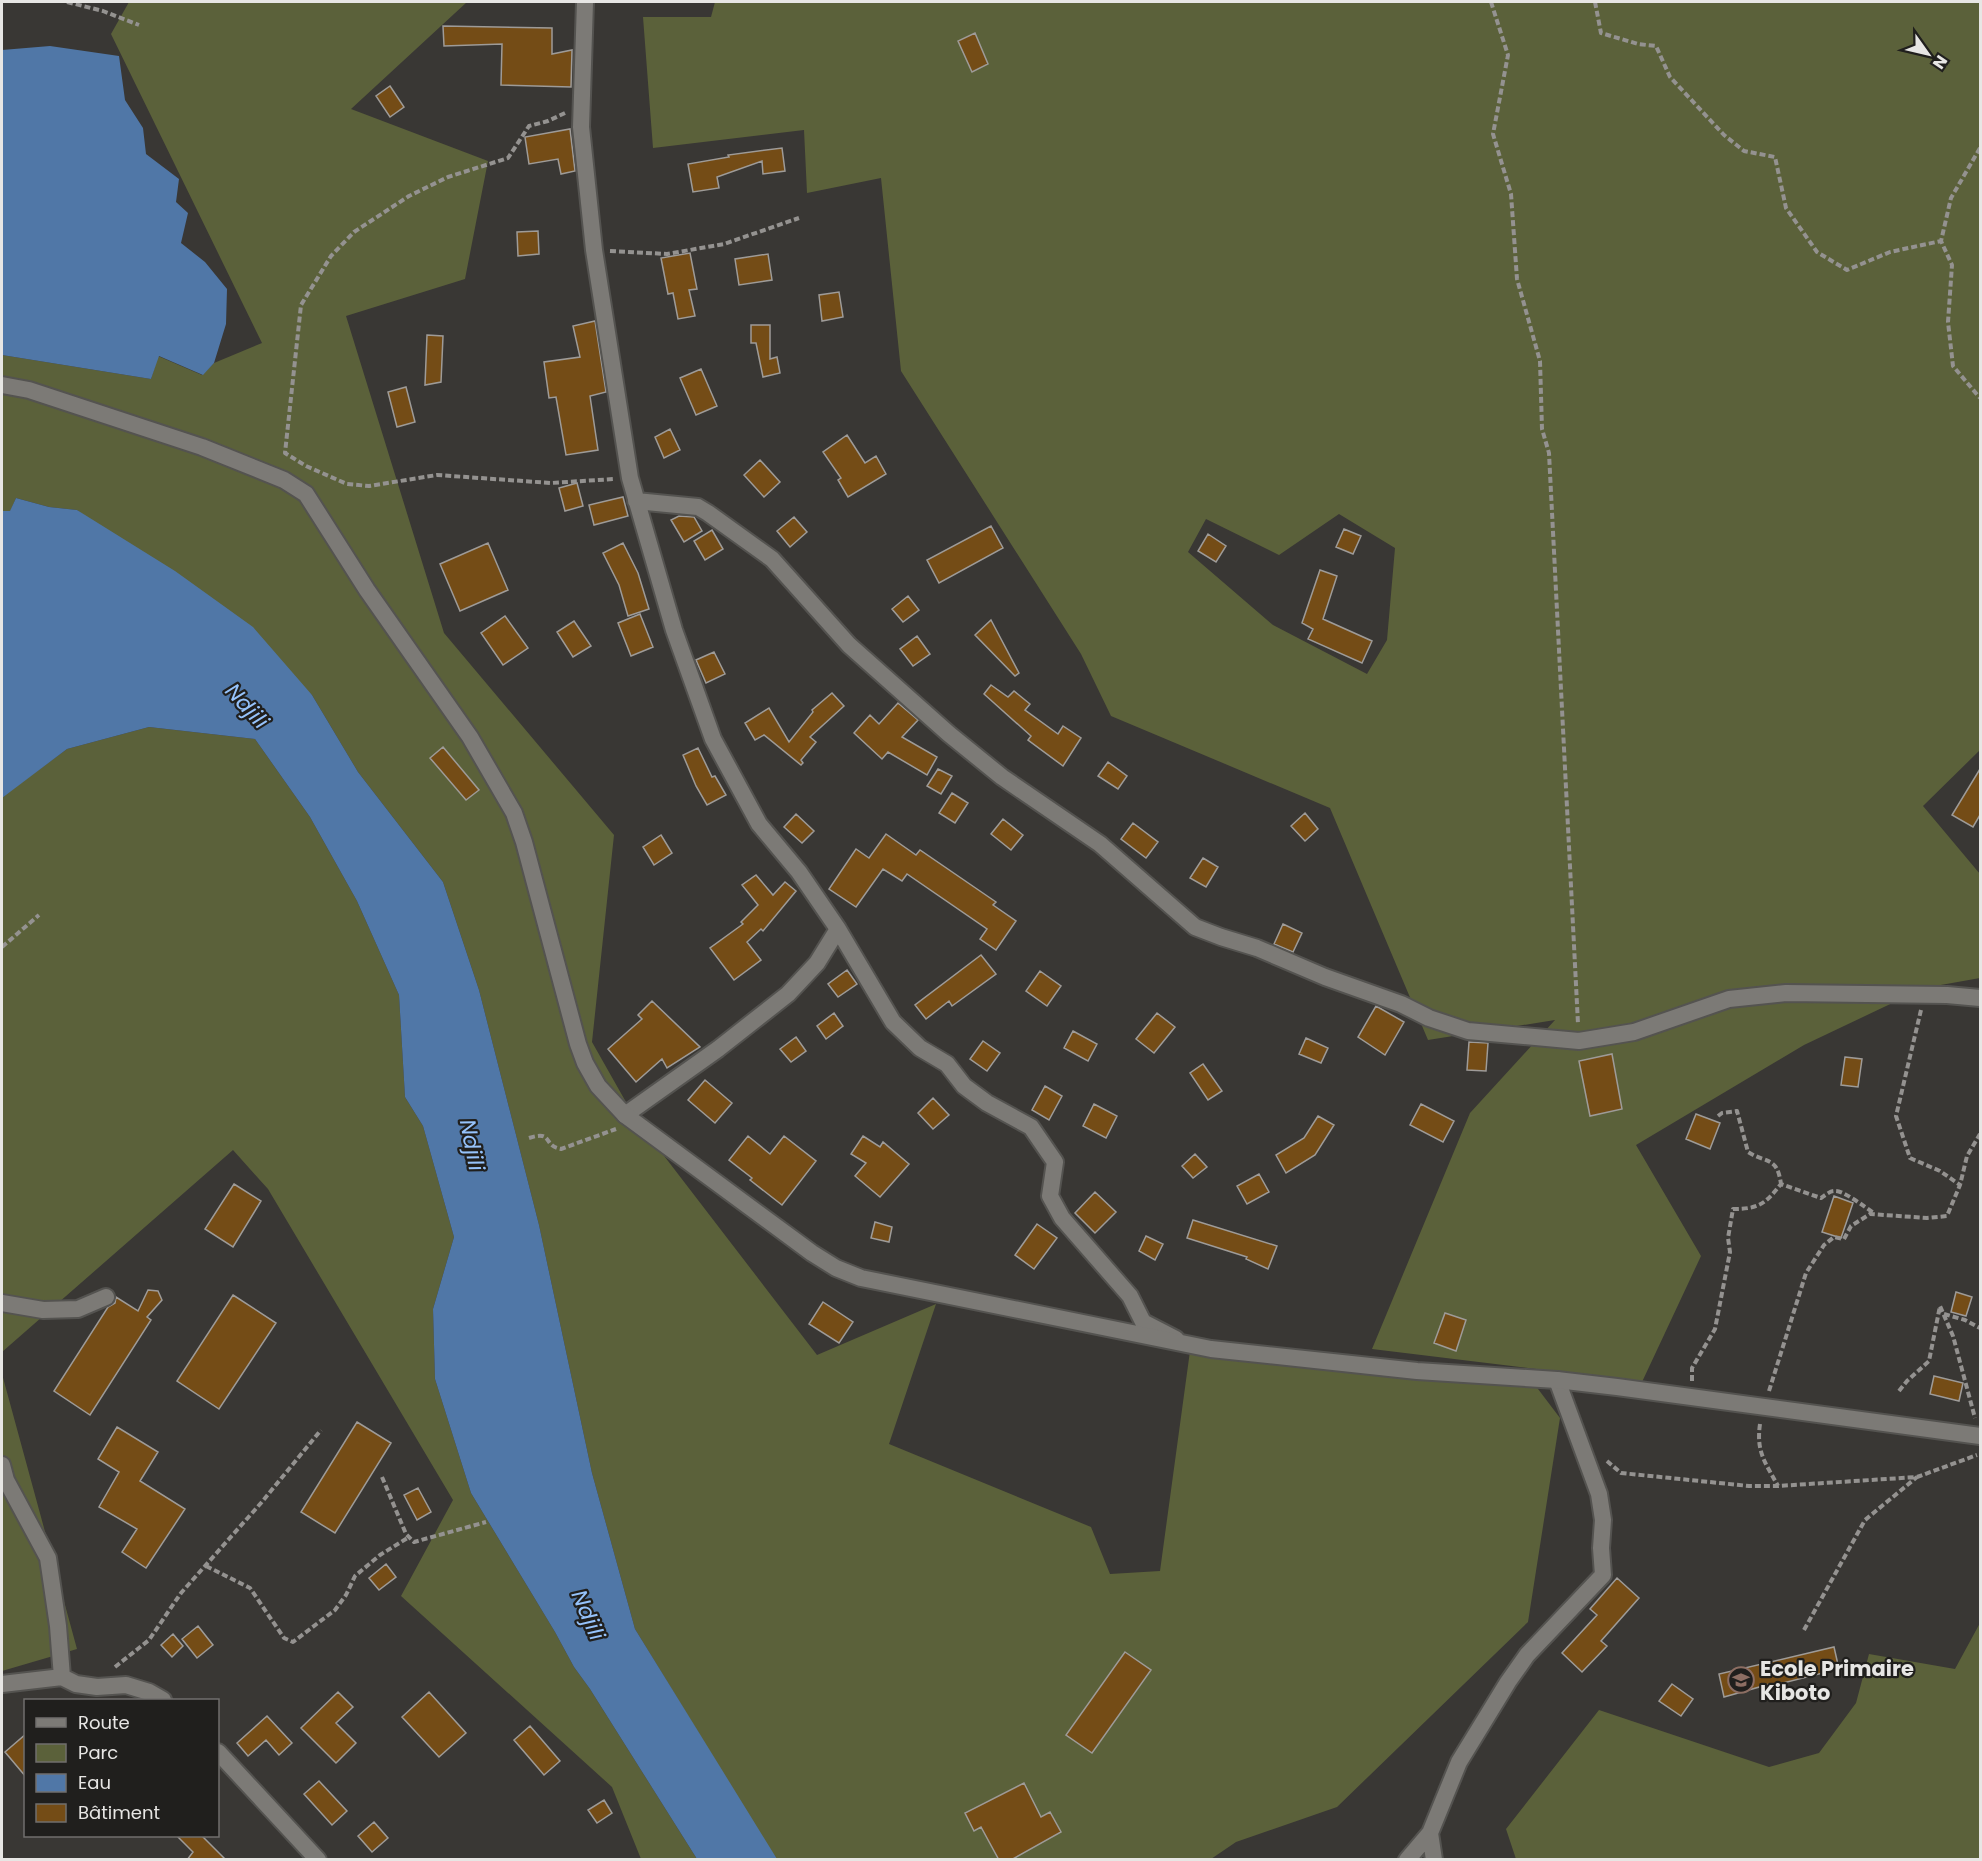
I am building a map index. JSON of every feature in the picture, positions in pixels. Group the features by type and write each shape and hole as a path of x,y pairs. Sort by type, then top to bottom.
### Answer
{"street":[{"path":"585,2 581,127 594,250 630,478 674,630 713,739 759,824 799,872 838,929 893,1022 920,1048 948,1064 964,1086 987,1103 1031,1127 1055,1162 1050,1196 1062,1218 1130,1296 1143,1322 1173,1338 1211,1349"},
{"path":"2,385 29,390 202,447 284,480 306,494 368,590 470,737 514,813 524,842 578,1044 585,1064 598,1086 629,1118 812,1253 836,1268 861,1278 1211,1349 1418,1371 1557,1380 1980,1436"},
{"path":"636,501 698,507 772,559 849,645 949,734 1002,777 1100,844 1195,927 1221,938 1257,948 1325,977 1401,1004 1429,1018 1468,1031 1579,1041 1634,1032 1729,999 1786,993 1980,998"},
{"path":"629,1118 788,994 817,963 838,929"},
{"path":"2,1303 44,1310 78,1309 106,1297"},
{"path":"1407,1860 1430,1833 1459,1761 1508,1682 1527,1655 1603,1575 1601,1548 1604,1520 1599,1494 1557,1380"},
{"path":"2,1465 6,1480 48,1558 58,1626 62,1677"},
{"path":"2,1684 62,1677 76,1684 97,1687 126,1685 149,1692 160,1699"},
{"path":"219,1753 318,1860"},
{"path":"1430,1833 1434,1860"}],"path":[{"path":"67,2 103,11 139,25"},
{"path":"1491,2 1508,55 1493,134 1511,194 1517,279 1540,361 1542,429 1549,453 1579,1041"},
{"path":"1595,2 1601,33 1638,44 1656,46 1670,77 1724,135 1744,150 1775,157 1786,207 1817,252 1848,270 1890,252 1941,241"},
{"path":"582,103 548,121 529,126 508,158 448,177 409,196 354,232 331,256 300,305 285,453 306,466 347,484 369,486 436,475 551,483 630,478"},
{"path":"1980,147 1951,198 1941,241 1952,265 1948,322 1953,366 1980,398"},
{"path":"594,250 667,254 724,244 799,218"},
{"path":"2,947 39,915"},
{"path":"1924,995 1896,1116 1910,1158 1940,1171 1960,1185"},
{"path":"1692,1397 1692,1368 1714,1329 1730,1252 1728,1238 1733,1209 1751,1209 1764,1204 1781,1184 1779,1171 1774,1163 1748,1152 1737,1111 1722,1113 1718,1116"},
{"path":"529,1138 544,1136 552,1147 561,1149 629,1118"},
{"path":"1778,1486 1760,1454 1758,1441 1764,1406 1806,1273 1824,1245 1834,1237 1844,1239 1851,1226 1870,1214 1927,1218 1947,1216 1960,1185 1967,1156 1980,1134"},
{"path":"1781,1184 1821,1198 1834,1191 1844,1192 1858,1204 1877,1214"},
{"path":"1899,1391 1929,1361 1940,1306 1953,1336 1980,1436"},
{"path":"1944,1314 1965,1320 1980,1328"},
{"path":"110,1671 149,1640 181,1593 321,1430"},
{"path":"1604,1459 1621,1473 1749,1486 1778,1486 1917,1477 1980,1454"},
{"path":"382,1477 406,1534 414,1542 486,1522"},
{"path":"1804,1630 1865,1520 1917,1477"},
{"path":"206,1566 250,1588 284,1638 293,1642 335,1610 346,1595 355,1576 380,1555 409,1537"}],"green space":[{"path":"129,2 467,2 351,109 488,161 465,279 346,316 444,633 614,835 592,1042 635,1118 817,1355 936,1304 889,1444 1091,1527 1110,1574 1160,1571 1190,1351 1535,1385 1560,1418 1528,1622 1337,1807 1236,1842 1211,1859 777,1859 770,1850 635,1629 592,1473 539,1225 479,990 443,882 358,772 312,695 77,510 49,507 16,498 10,512 2,511 2,355 151,379 158,356 202,375 214,363 262,343 111,34"},
{"path":"715,2 1980,2 1980,750 1923,806 1980,874 1980,978 1924,988 1804,1045 1636,1145 1701,1256 1642,1382 1372,1349 1470,1113 1555,1020 1428,1040 1330,808 1111,716 1081,654 901,371 881,178 807,193 804,130 653,148 643,17 711,17","holes":["1339,514 1395,548 1387,640 1367,674 1273,625 1188,552 1206,519 1279,555"]},
{"path":"149,727 255,739 310,817 357,901 399,995 405,1097 423,1126 454,1237 433,1309 435,1379 471,1493 574,1667 697,1859 641,1859 612,1787 401,1596 453,1500 268,1189 233,1150 2,1352 2,797 67,749"},
{"path":"2,1374 77,1649 2,1671"},
{"path":"1980,1623 1980,1859 1516,1859 1506,1829 1599,1710 1769,1767 1819,1753 1856,1703 1869,1654 1955,1669"}],"water":[{"path":"50,46 119,56 125,100 143,128 146,154 179,179 176,202 188,213 181,243 205,262 227,289 226,324 214,363 203,375 159,356 151,379 2,355 2,50"},
{"name":"Ndjili","path":"16,498 49,507 77,510 175,571 253,627 312,695 358,772 443,882 479,990 539,1225 592,1473 635,1629 777,1859 697,1859 574,1667 471,1493 435,1379 433,1309 454,1237 423,1126 405,1097 399,995 357,901 310,817 255,739 149,727 67,749 2,798 2,511 10,511"}],"building":[{"path":"443,26 552,28 552,54 572,50 571,87 501,85 502,44 444,46"},
{"path":"975,33 988,64 972,72 958,41"},
{"path":"390,86 404,107 390,117 376,96"},
{"path":"570,129 575,171 561,174 558,159 529,164 525,137"},
{"path":"782,148 785,171 763,174 762,161 717,177 719,188 693,192 688,164 729,157 728,155"},
{"path":"538,231 539,254 518,256 517,232"},
{"path":"690,253 697,289 689,290 695,316 678,319 673,293 668,294 661,258"},
{"path":"768,254 772,280 739,285 735,259"},
{"path":"839,292 843,317 822,321 819,295"},
{"path":"595,321 606,392 590,396 598,450 566,455 556,397 549,398 544,362 580,357 573,326"},
{"path":"751,325 770,325 770,359 777,357 780,373 763,377 756,343 751,343"},
{"path":"427,335 443,336 441,382 425,385"},
{"path":"701,369 717,406 696,415 680,378"},
{"path":"406,387 415,422 397,427 388,392"},
{"path":"670,429 680,450 664,458 655,437"},
{"path":"847,435 865,463 876,456 886,474 848,497 838,480 841,478 823,452"},
{"path":"760,460 780,482 764,497 744,475"},
{"path":"577,483 583,506 565,511 559,488"},
{"path":"623,497 628,516 594,525 589,505"},
{"path":"679,516 694,517 702,531 684,542 671,520"},
{"path":"794,517 807,532 790,547 777,531"},
{"path":"991,526 1003,548 939,583 927,560"},
{"path":"1344,529 1361,536 1353,554 1336,547"},
{"path":"712,530 723,549 705,560 694,541"},
{"path":"1208,534 1226,546 1216,562 1198,551"},
{"path":"488,543 508,590 460,611 440,564"},
{"path":"623,543 638,573 649,609 628,616 619,585 603,553"},
{"path":"1320,570 1337,576 1323,619 1372,641 1362,663 1308,639 1313,629 1302,623"},
{"path":"908,596 919,610 903,622 892,609"},
{"path":"640,614 653,647 631,656 618,623"},
{"path":"505,616 528,648 503,665 481,633"},
{"path":"991,620 1019,673 1015,676 975,635"},
{"path":"574,621 591,646 573,657 557,632"},
{"path":"917,636 930,654 913,666 900,649"},
{"path":"714,652 725,674 706,683 696,660"},
{"path":"991,685 1008,697 1014,691 1030,704 1025,710 1058,734 1063,726 1081,738 1063,766 1028,740 1031,736 984,694"},
{"path":"832,693 844,706 810,737 816,742 801,760 803,763 801,765 764,735 755,740 745,723 769,708 789,742 813,712 812,710"},
{"path":"898,703 918,720 902,737 937,757 927,775 888,752 882,759 854,733 870,715 879,724"},
{"path":"443,747 479,790 466,800 430,758"},
{"path":"698,748 712,777 715,776 726,795 707,805 683,755"},
{"path":"1108,762 1127,776 1118,789 1098,776"},
{"path":"938,769 952,776 941,794 927,786"},
{"path":"1980,769 1980,815 1973,827 1952,815"},
{"path":"952,793 968,803 955,823 939,813"},
{"path":"1305,813 1318,829 1305,841 1291,826"},
{"path":"796,814 814,831 802,843 784,827"},
{"path":"1003,819 1023,835 1011,850 991,834"},
{"path":"1133,823 1158,842 1146,858 1121,839"},
{"path":"886,834 916,855 920,850 996,902 993,905 1016,921 996,950 980,939 987,929 907,874 902,881 883,869 856,907 829,889 856,849 869,858"},
{"path":"661,835 672,853 654,865 643,847"},
{"path":"1203,858 1218,867 1206,887 1190,878"},
{"path":"756,875 773,895 785,882 796,891 763,931 761,929 747,942 761,960 734,980 710,948 743,924 741,922 758,905 742,885"},
{"path":"1283,924 1302,933 1293,952 1274,944"},
{"path":"981,955 996,974 952,1006 949,1001 926,1019 915,1005"},
{"path":"847,970 857,984 838,997 828,984"},
{"path":"1040,971 1061,986 1047,1006 1026,991"},
{"path":"652,1001 700,1047 667,1068 662,1059 636,1082 608,1049 642,1019 638,1015"},
{"path":"1376,1006 1404,1022 1385,1055 1358,1037"},
{"path":"834,1013 843,1026 826,1039 817,1026"},
{"path":"1157,1013 1175,1027 1154,1053 1136,1039"},
{"path":"1073,1031 1097,1044 1088,1061 1064,1048"},
{"path":"796,1037 806,1051 791,1062 780,1049"},
{"path":"1306,1038 1328,1048 1321,1063 1299,1054"},
{"path":"983,1041 1000,1053 987,1071 970,1059"},
{"path":"1469,1042 1488,1043 1486,1071 1467,1070"},
{"path":"1612,1054 1622,1109 1590,1116 1579,1061"},
{"path":"1845,1057 1862,1059 1858,1087 1841,1085"},
{"path":"1203,1064 1222,1091 1208,1100 1190,1073"},
{"path":"705,1080 732,1103 715,1123 688,1100"},
{"path":"1045,1086 1062,1096 1049,1120 1032,1110"},
{"path":"933,1098 949,1115 933,1129 918,1113"},
{"path":"1094,1104 1117,1116 1106,1138 1083,1126"},
{"path":"1421,1104 1454,1121 1443,1142 1410,1125"},
{"path":"1696,1114 1720,1123 1710,1149 1686,1139"},
{"path":"1318,1116 1334,1125 1315,1155 1286,1173 1276,1155 1304,1138"},
{"path":"748,1136 770,1154 784,1136 816,1161 782,1205 729,1160"},
{"path":"863,1136 880,1147 883,1142 909,1164 880,1197 855,1176 866,1163 851,1154"},
{"path":"1195,1154 1207,1167 1193,1178 1182,1166"},
{"path":"1259,1174 1269,1192 1247,1204 1237,1186"},
{"path":"234,1184 261,1201 233,1247 205,1229"},
{"path":"1095,1192 1116,1212 1095,1233 1075,1213"},
{"path":"1834,1196 1853,1203 1841,1238 1822,1232"},
{"path":"1193,1220 1277,1246 1268,1269 1246,1259 1247,1257 1187,1238"},
{"path":"875,1222 892,1227 889,1242 871,1238"},
{"path":"1037,1224 1057,1238 1034,1269 1015,1255"},
{"path":"1146,1236 1163,1244 1155,1260 1139,1251"},
{"path":"148,1290 158,1291 162,1300 147,1317 151,1320 90,1415 54,1391 108,1307 115,1303 116,1297 138,1311"},
{"path":"1956,1292 1972,1297 1966,1316 1951,1312"},
{"path":"233,1295 276,1323 219,1409 177,1381"},
{"path":"823,1302 853,1322 839,1343 809,1324"},
{"path":"1445,1313 1466,1320 1456,1351 1434,1343"},
{"path":"1934,1376 1963,1383 1959,1401 1930,1394"},
{"path":"357,1422 391,1443 335,1533 301,1512"},
{"path":"117,1427 158,1452 140,1481 185,1509 146,1568 122,1552 137,1529 99,1507 119,1472 98,1459"},
{"path":"418,1488 431,1512 417,1520 404,1495"},
{"path":"386,1564 396,1577 379,1590 369,1578"},
{"path":"1617,1578 1639,1598 1601,1641 1607,1646 1582,1672 1562,1653 1597,1615 1590,1609"},
{"path":"198,1626 213,1645 197,1658 182,1639"},
{"path":"173,1634 183,1646 172,1657 161,1645"},
{"path":"1834,1647 1839,1669 1724,1697 1719,1674"},
{"path":"1125,1652 1151,1670 1092,1753 1066,1735"},
{"path":"1672,1684 1693,1699 1681,1716 1659,1701"},
{"path":"338,1692 353,1707 336,1723 356,1743 336,1763 301,1728"},
{"path":"429,1692 466,1733 439,1757 402,1717"},
{"path":"267,1716 292,1743 279,1755 266,1740 248,1756 237,1743"},
{"path":"530,1726 560,1761 544,1775 514,1740"},
{"path":"24,1736 24,1775 5,1752"},
{"path":"319,1781 347,1811 332,1825 304,1794"},
{"path":"1024,1783 1041,1817 1050,1812 1061,1832 1011,1860 999,1860 981,1827 974,1831 965,1813"},
{"path":"604,1800 612,1813 597,1823 588,1810"},
{"path":"374,1822 388,1838 372,1852 358,1836"},
{"path":"178,1837 203,1837 226,1860 187,1860 193,1852"}],"place":[{"name":"Ecole Primaire Kiboto","path":"1741,1680"}]}
